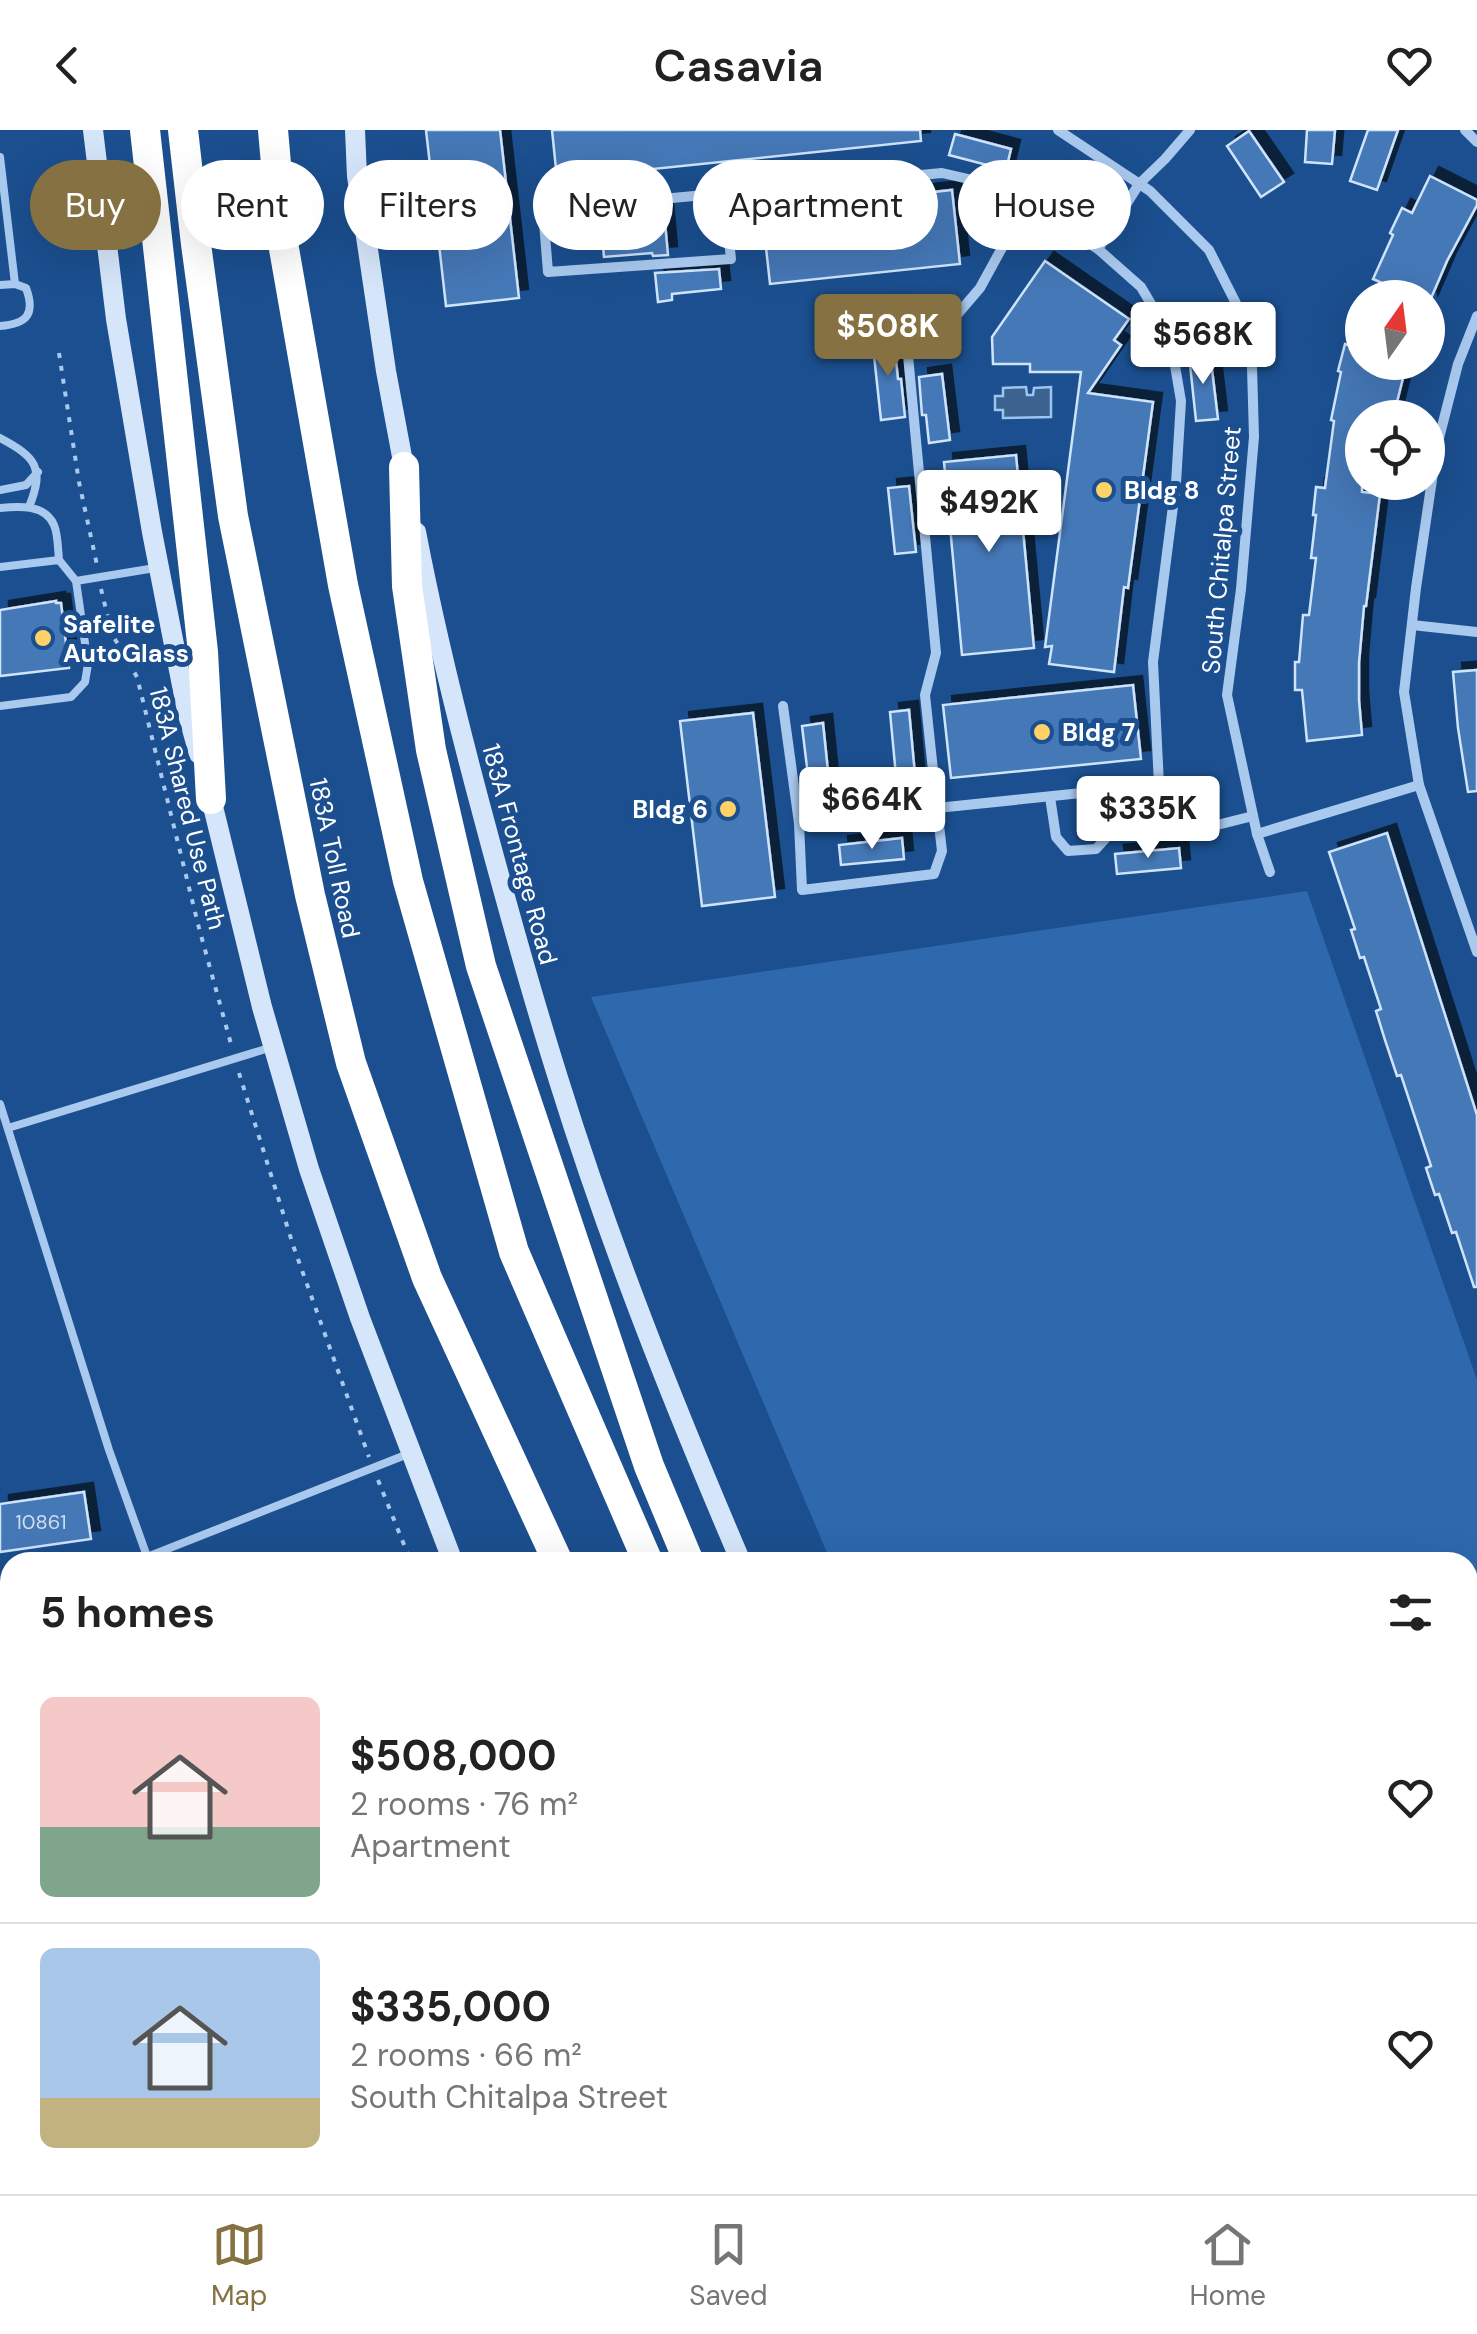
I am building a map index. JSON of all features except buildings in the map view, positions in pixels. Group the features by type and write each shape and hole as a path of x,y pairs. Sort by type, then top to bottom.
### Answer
{"highway":[{"path":"144,130 203,652 211,799"},
{"name":"183A Toll Road","path":"183,130 234,516 310,895 352,1063 427,1278 553,1552"},
{"path":"274,130 283,243 343,585 408,881 514,1252 644,1552"},
{"path":"404,467 407,586 431,750 480,966 649,1466 686,1552"}],"main road":[{"path":"94,130 116,319 187,711 309,1169 360,1318 450,1552"},
{"name":"183A Frontage Road","path":"355,130 356,176 417,538 459,725 507,909 560,1084 629,1284 737,1552"}],"street":[{"name":"South Chitalpa Street","path":"1058,130 1150,191 1209,250 1251,333 1254,436 1227,695 1257,834 1270,872"},
{"path":"1131,196 1190,130"},
{"path":"1465,130 1477,142"},
{"path":"724,193 731,259 548,272 543,210 724,193"},
{"path":"784,706 799,824 802,890 934,874 942,850 925,696 936,653 907,346 916,328 956,316 980,288 1001,250"},
{"path":"1100,250 1141,287 1170,336 1181,402 1176,483 1153,662 1159,785 1170,818 1193,831 1253,816"},
{"path":"1477,316 1458,364 1438,446 1404,692 1419,784 1477,952"},
{"path":"1412,625 1477,632"},
{"path":"1257,834 1419,784"},
{"path":"799,824 1159,785"},
{"path":"1050,796 1056,837 1068,851 1096,849 1106,838 1114,790"}],"lane":[{"path":"0,157 15,284"},
{"path":"0,285 15,284 29,292 28,315 21,322 0,326"},
{"path":"0,438 20,450 38,472 29,507"},
{"path":"0,490 26,484 38,472"},
{"path":"0,508 29,507 41,511 54,523 60,560 76,580 88,664 85,682 71,697 0,706"},
{"path":"0,567 60,560"},
{"path":"76,580 159,567"},
{"path":"8,1128 274,1047"},
{"path":"0,1104 145,1552"},
{"path":"168,1552 410,1453"}],"path":[{"path":"59,353 79,482 96,560"},
{"name":"183A Shared Use Path","path":"101,588 112,634 137,677 230,1042"},
{"path":"239,1072 294,1248 366,1448"},
{"path":"378,1480 408,1552"}],"shaded area":[{"path":"1026,387 1027,395 1033,395 1034,388 1051,387 1051,417 1003,418 1003,410 995,410 995,396 1003,396 1003,388"},
{"path":"1307,891 1477,1380 1477,1552 827,1552 591,997"}],"place":[{"name":"Bldg 8","path":"1104,490"},
{"name":"Safelite AutoGlass","path":"43,638"},
{"name":"Bldg 7","path":"1042,732"},
{"name":"Bldg 6","path":"728,809"}]}
